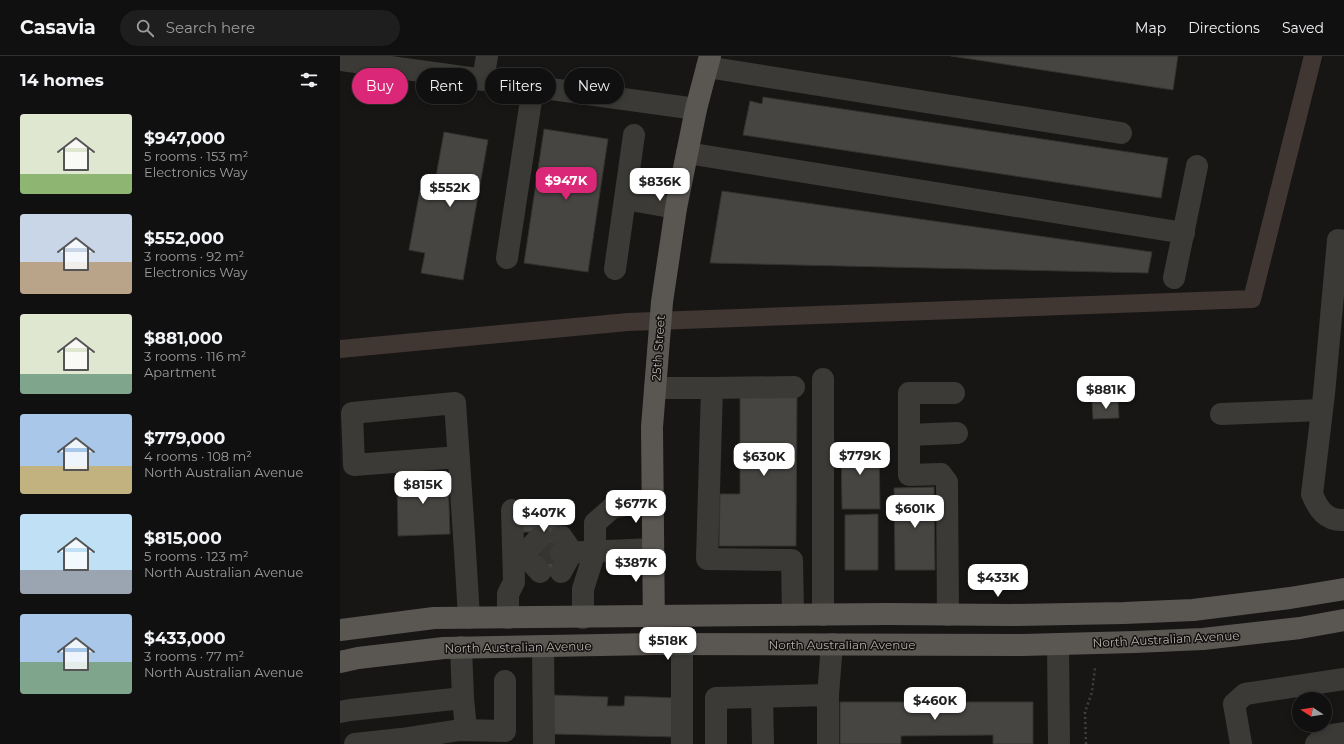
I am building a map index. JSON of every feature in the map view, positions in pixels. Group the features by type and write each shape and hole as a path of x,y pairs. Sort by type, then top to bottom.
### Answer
{"main road":[{"name":"25th Street","path":"654,644 652,427 662,302 676,208 696,110 708,62"},
{"path":"340,630 434,618 1019,615 1193,610 1290,598 1344,589"},
{"name":"North Australian Avenue","path":"340,662 358,658 461,647 654,644 1058,644 1203,639 1300,628 1344,620"}],"street":[{"path":"340,60 483,80 487,56"},
{"path":"708,62 1121,133"},
{"path":"556,90 696,110"},
{"path":"507,258 530,104"},
{"path":"615,269 634,135"},
{"path":"688,153 1184,233"},
{"path":"1174,278 1197,166"},
{"path":"625,199 676,208"},
{"path":"1344,242 1338,240 1322,410 1312,494 1318,508 1326,516 1338,520 1344,520"},
{"path":"823,379 823,615"},
{"path":"655,388 794,387"},
{"path":"712,388 707,559 792,560 793,616"},
{"path":"948,615 947,482 941,474 908,475 909,393 954,393"},
{"path":"459,457 354,465 352,413 455,403 459,457 469,618"},
{"path":"1221,414 1322,410"},
{"path":"909,435 957,433"},
{"path":"583,618 583,588 595,551 595,523 612,508 652,499"},
{"path":"512,510 546,554"},
{"path":"508,618 508,594 514,582 546,554 653,549"},
{"path":"682,644 682,744"},
{"path":"828,744 828,695 832,644"},
{"path":"1058,644 1059,744"},
{"path":"543,646 544,744"},
{"path":"461,647 466,730"},
{"path":"1241,744 1234,704 1245,694 1344,679"},
{"path":"355,744 466,730 505,731 505,681"},
{"path":"716,744 716,698 828,695"},
{"path":"762,697 763,744"},
{"path":"340,712 463,698"},
{"path":"1316,744 1325,736 1344,733"}],"path":[{"path":"1086,744 1085,712 1092,692 1095,668"}],"building":[{"path":"951,56 1178,56 1173,90"},
{"path":"763,97 1168,158 1161,198 743,135 750,101 762,104"},
{"path":"544,129 608,139 588,272 524,263"},
{"path":"444,132 488,140 463,280 421,273 425,253 409,250 420,190 433,193"},
{"path":"722,191 1152,252 1148,273 710,263"},
{"path":"740,397 797,397 796,546 719,546 720,494 740,494"},
{"path":"1118,400 1119,418 1093,419 1092,401"},
{"path":"841,444 879,444 880,509 842,509"},
{"path":"448,474 450,534 398,536 397,475"},
{"path":"934,487 935,570 895,570 894,488"},
{"path":"561,503 561,576 540,576 540,532 518,532 518,504"},
{"path":"878,514 878,570 845,570 845,515"},
{"path":"553,695 608,697 607,706 624,706 625,696 677,698 676,737 552,734"},
{"path":"840,702 1033,702 1033,744 993,744 993,735 901,736 901,744 840,744"}],"waterway":[{"path":"340,349 628,322 1252,299 1313,56"}],"tunnel":[{"path":"540,553 561,553"}]}
